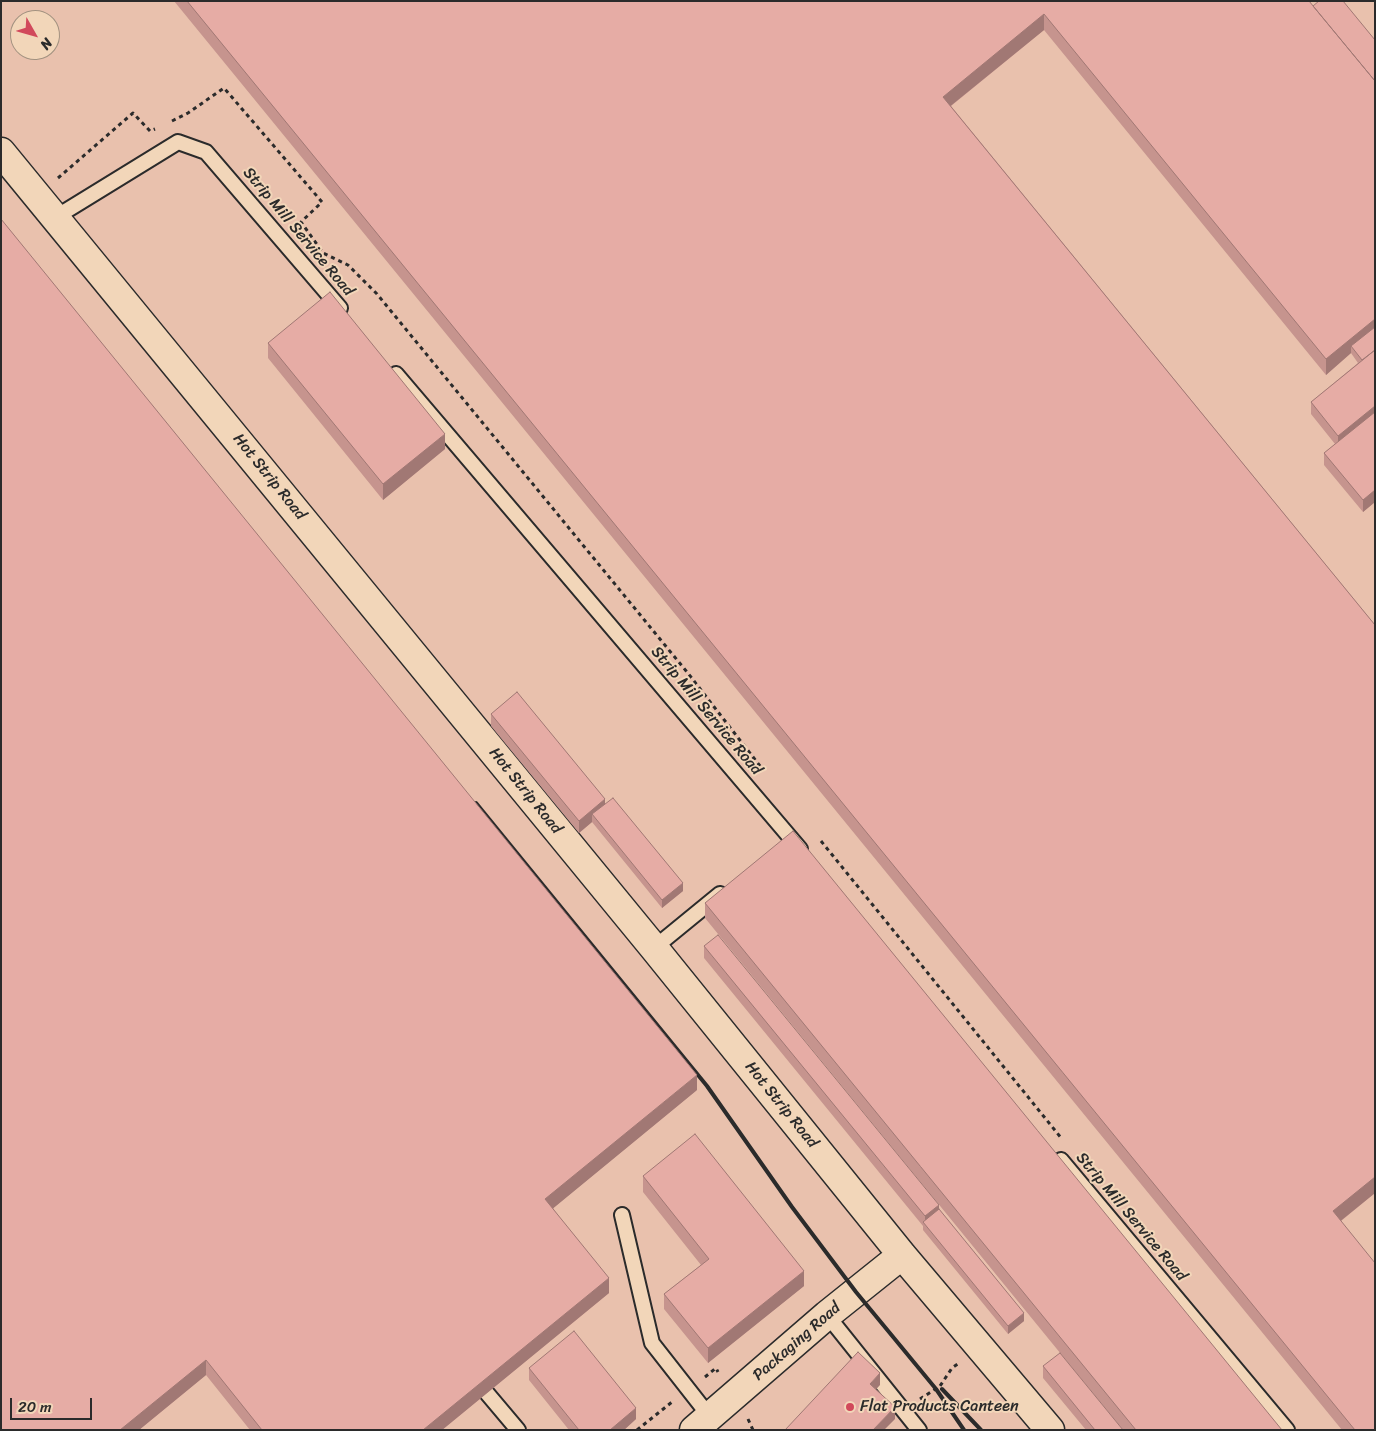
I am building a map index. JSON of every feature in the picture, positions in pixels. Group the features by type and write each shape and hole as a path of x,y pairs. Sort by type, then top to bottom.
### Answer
{"street":[{"name":"Hot Strip Road","path":"1,152 654,948 902,1255 1050,1430"},
{"name":"Packaging Road","path":"702,1423 827,1315 902,1255"}],"lane":[{"name":"Strip Mill Service Road","path":"56,217 178,142 206,152 349,319"},
{"name":"Strip Mill Service Road","path":"388,364 786,839 809,859"},
{"path":"654,948 729,886"},
{"name":"Strip Mill Service Road","path":"1051,1148 1287,1430"},
{"path":"622,1215 652,1342 702,1423"},
{"path":"827,1315 919,1430"},
{"path":"466,1369 518,1430"}],"path":[{"path":"903,1409 940,1386 952,1368 980,1346"}],"shaded area":[{"path":"1,1 1375,1 1375,1430 1,1430"}],"building":[{"path":"187,1 1309,1 1375,81 1375,319 1326,359 1044,14 943,97 1375,625 1375,1177 1333,1211 1375,1263 1375,1430 1355,1430"},
{"path":"1319,1 1343,1 1375,40 1375,81 1313,6"},
{"path":"1,219 697,1075 545,1199 609,1278 423,1430 262,1430 206,1360 120,1430 1,1430"},
{"path":"330,292 445,434 383,484 268,343"},
{"path":"1375,327 1375,350 1362,360 1351,346"},
{"path":"1375,350 1375,406 1338,436 1311,402"},
{"path":"1375,412 1375,490 1363,500 1324,453"},
{"path":"517,692 605,799 579,821 491,714"},
{"path":"613,798 683,883 662,900 592,814"},
{"path":"793,831 1282,1430 1136,1430 705,903"},
{"path":"718,935 939,1205 925,1216 704,946"},
{"path":"695,1134 804,1271 708,1348 664,1294 709,1259 643,1176"},
{"path":"939,1209 1024,1313 1008,1326 923,1222"},
{"path":"574,1331 636,1408 610,1430 579,1430 529,1368"},
{"name":"Flat Products Canteen","path":"858,1352 880,1373 870,1384 895,1407 873,1430 785,1430"},
{"path":"1060,1353 1123,1430 1095,1430 1043,1366"}],"railway":[{"path":"476,803 707,1086 792,1207 856,1292 936,1389 964,1430"},
{"path":"942,1389 981,1430"}],"place":[{"name":"Flat Products Canteen","path":"850,1407"}]}
